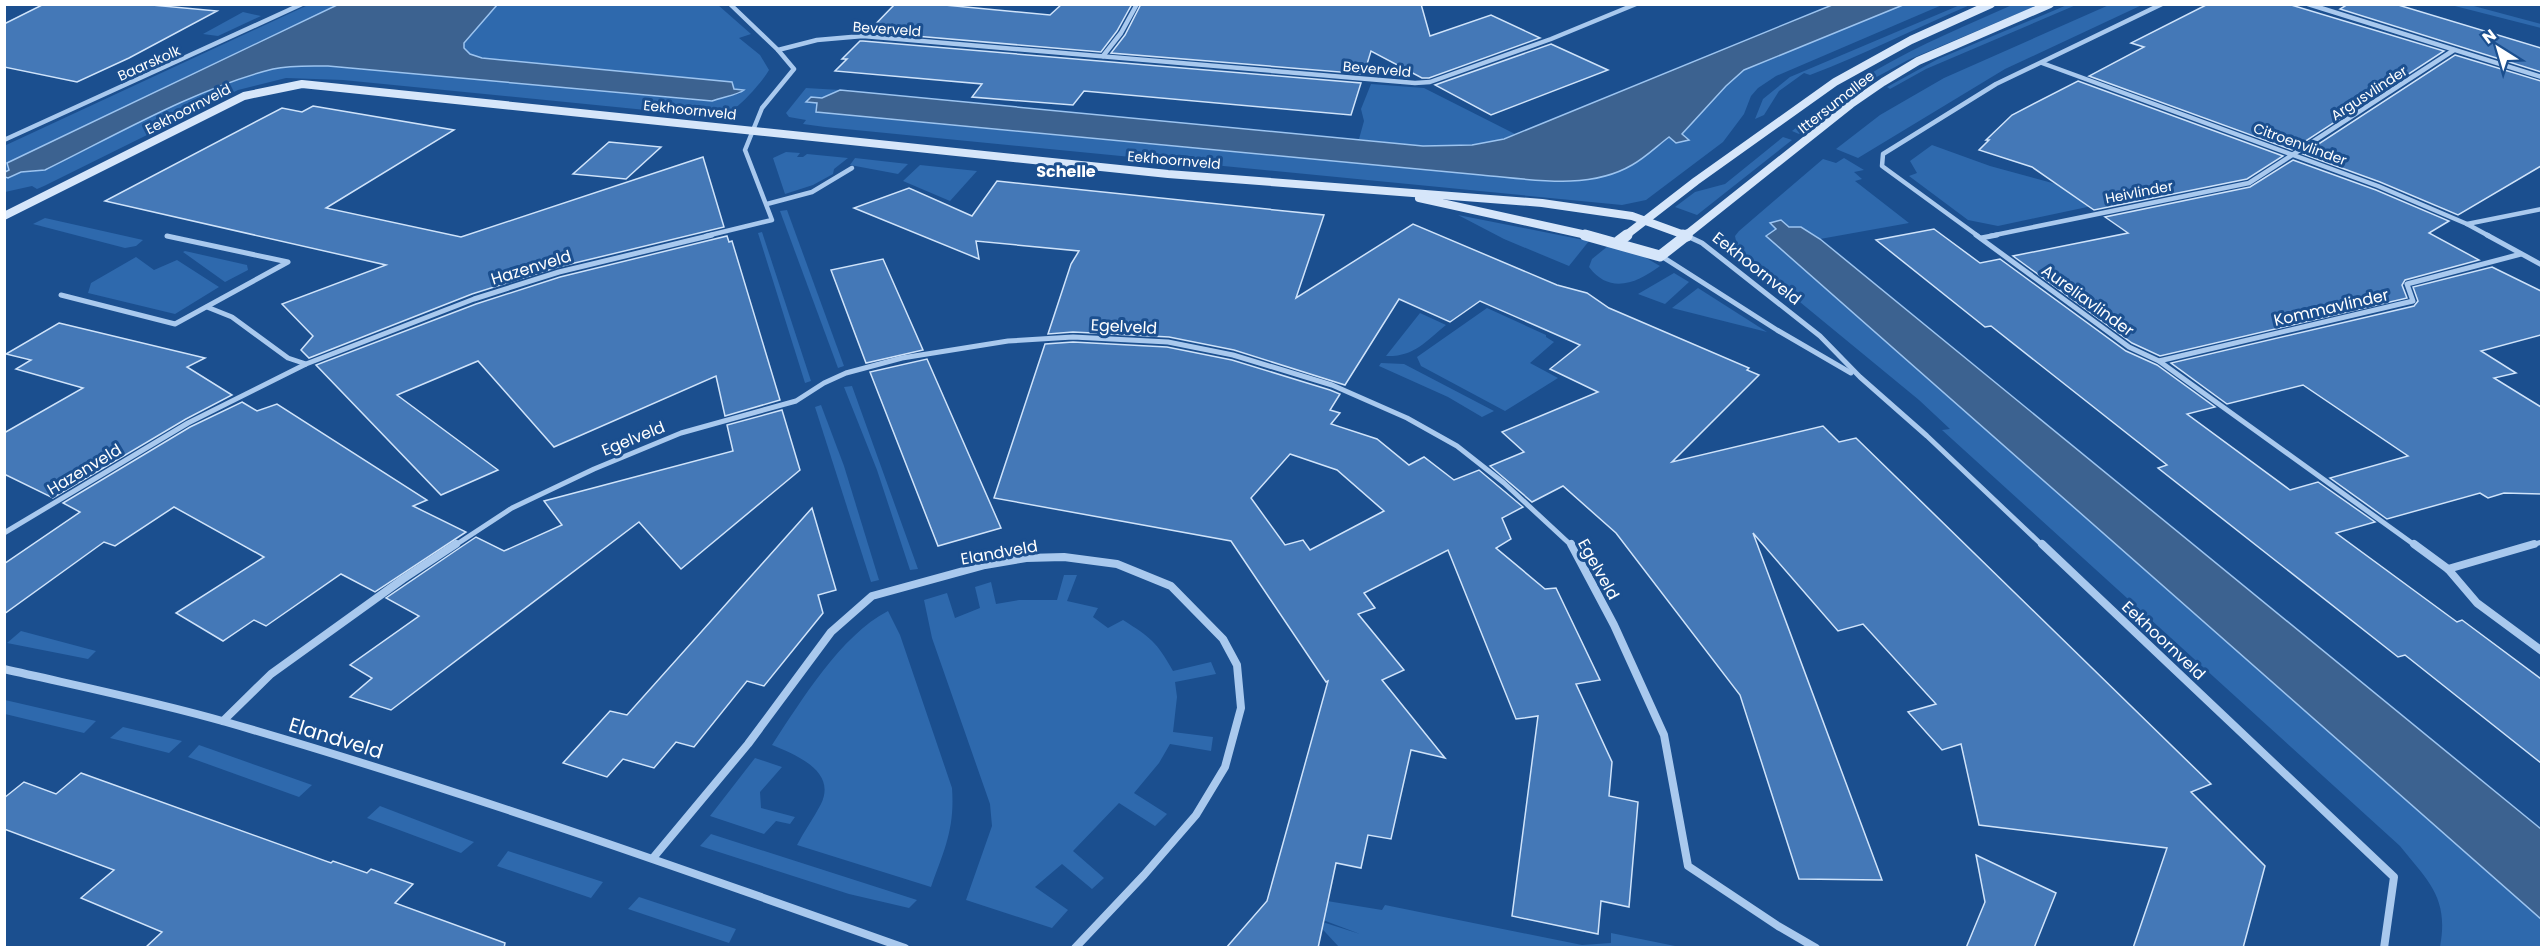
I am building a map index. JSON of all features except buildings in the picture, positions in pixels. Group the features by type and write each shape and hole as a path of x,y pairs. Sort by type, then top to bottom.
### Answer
{"street":[{"name":"Baarskolk","path":"4,140 302,4"},
{"path":"730,4 778,50 794,69 762,108 745,150 767,204 805,196 836,182 852,168"},
{"path":"1103,56 1121,33 1137,4"},
{"name":"Beverveld","path":"778,50 817,40 863,36 1430,82 1551,39 1636,4"},
{"name":"Ittersumallee","path":"1619,241 1742,148 1791,116 1835,82 1911,40 1991,4"},
{"name":"Ittersumallee","path":"1660,256 1851,104 1883,82 1918,61 2050,4"},
{"name":"Aureliavlinder","path":"2162,4 1996,84 1883,154 1882,166 2129,347 2159,361 2448,569 2477,603 2541,651"},
{"path":"2308,4 2541,77"},
{"name":"Argusvlinder","path":"2295,154 2454,50"},
{"name":"Citroenvlinder","path":"2042,63 2378,186 2467,224 2541,265"},
{"name":"Eekhoornveld","path":"5,216 244,96 302,84 1158,173 1552,204 1612,212 1645,220 1702,243 1820,336 1860,378 1927,436 2394,877 2384,948"},
{"name":"Heivlinder","path":"1981,238 2248,183 2295,154"},
{"name":"Eekhoornveld","path":"1402,193 1462,210 1619,241 1660,256 1860,378"},
{"name":"Hazenveld","path":"4,533 188,423 306,364 474,299 559,272 772,220 767,204"},
{"path":"2467,224 2541,209"},
{"path":"61,295 175,324 288,262 167,236"},
{"name":"Kommavlinder","path":"2159,361 2413,301 2407,284 2521,254"},
{"path":"207,307 232,317 288,358 306,364"},
{"name":"Egelveld","path":"223,721 270,674 403,579 512,508 594,469 681,433 796,401 824,383 846,373 902,358 1008,341 1073,337 1168,342 1233,355 1332,386 1407,418 1457,446 1504,483 1572,545 1614,625 1664,735 1688,866 1778,926 1816,948"},
{"path":"2448,569 2541,542"},
{"name":"Elandveld","path":"653,858 748,744 831,632 872,596 985,565 1026,558 1064,557 1117,564 1171,586 1223,639 1237,665 1241,708 1225,767 1196,815 1144,875 1075,948"},
{"name":"Elandveld","path":"4,669 223,721 438,786 653,858 905,948"}],"shaded area":[{"path":"308,5 337,5 7,163 9,170 5,172 4,146"},
{"path":"337,5 497,5 464,43 464,48 470,54 482,58 732,82 734,89 744,90 712,101 328,66 287,67 244,77 186,100 45,170 21,172 8,178 5,177 5,172 9,170 7,163"},
{"path":"497,5 718,5 751,34 739,38 760,55 769,70 736,108 725,114 714,115 343,80 286,78 238,90 37,189 32,186 5,192 5,177 21,172 45,170 186,100 244,77 280,68 328,66 712,101 726,95 739,94 743,90 733,89 732,82 482,58 470,54 464,48 464,43"},
{"path":"1832,5 1903,5 1744,70 1682,134 1689,140 1676,143 1669,137 1632,165 1615,173 1578,181 1519,179 816,112 817,103 806,102 811,97 822,98 840,90 1423,146 1472,145 1504,139"},
{"path":"1903,5 1942,5 1776,76 1758,88 1751,96 1744,114 1723,142 1646,200 1622,205 825,127 803,124 806,120 789,117 786,113 806,88 840,90 822,98 811,97 817,103 817,113 1481,175 1540,180 1587,179 1631,166 1669,137 1688,140 1682,134 1744,70"},
{"path":"1960,5 1970,5 1830,67 1810,75 1804,73 1779,91 1764,115 1755,119 1763,99 1790,77"},
{"path":"2012,5 2038,5 1908,60 1873,79 1799,134 1792,131 1878,69 1927,43"},
{"path":"2067,5 2076,5 1926,69 1890,89 1887,87 1938,59"},
{"path":"2109,5 2142,5 2005,69 1858,158 1836,149 1880,115 1944,78"},
{"path":"2451,5 2470,5 2541,24 2541,28"},
{"path":"243,12 261,16 218,36 203,34"},
{"path":"1371,84 1424,88 1515,134 1497,141 1458,147 1359,139 1364,121 1361,109"},
{"path":"1783,137 1792,140 1697,215 1675,207 1695,192 1725,184"},
{"path":"1932,145 1990,166 2056,184 2092,206 1998,226 1968,220 1909,176 1917,173 1910,161"},
{"path":"786,152 800,153 797,157 807,154 848,158 834,169 833,174 813,185 785,194 773,158"},
{"path":"855,158 908,164 898,174 850,165"},
{"path":"1844,158 1864,170 1854,172 1862,179 1855,181 1909,223 1820,239 1801,227 1789,228 1770,223 1776,229 1766,236 2541,919 2541,947 2440,947 2442,916 2439,903 2428,881 2400,846 1942,430 1950,429 1919,400 1738,251 1735,236 1739,231 1823,159 1836,163"},
{"path":"920,165 977,171 950,201 903,181"},
{"path":"787,210 844,366 838,368 780,211"},
{"path":"1458,215 1589,241 1569,266 1504,239"},
{"path":"45,218 143,240 136,246 125,248 33,224"},
{"path":"1781,220 1789,227 1801,227 1820,239 2541,829 2541,919 1766,236 1776,229 1770,223"},
{"path":"762,232 811,381 805,383 758,233"},
{"path":"1608,246 1641,255 1660,266 1633,281 1615,283 1606,281 1597,276 1589,267 1592,259"},
{"path":"183,252 247,265 248,270 225,282"},
{"path":"136,257 154,270 177,260 219,287 175,314 88,293 91,283"},
{"path":"1674,273 1689,282 1665,304 1638,294"},
{"path":"1698,288 1767,332 1672,308"},
{"path":"1487,308 1546,335 1554,342 1530,363 1558,378 1505,411 1421,366 1417,357"},
{"path":"1420,313 1446,325 1412,351 1396,356 1386,356"},
{"path":"1381,363 1404,364 1494,411 1482,417 1448,397 1379,366"},
{"path":"852,386 918,569 910,570 877,470 844,387"},
{"path":"821,405 844,466 879,580 871,582 815,407"},
{"path":"1064,575 1077,575 1067,601 1098,608 1093,617 1108,628 1123,620 1157,647 1173,671 1211,662 1216,674 1175,682 1177,697 1173,732 1213,737 1211,751 1170,744 1159,763 1134,793 1167,814 1155,826 1119,803 1073,851 1104,878 1092,889 1062,864 1035,887 1068,910 1052,928 966,900 992,826 990,804 932,638 924,600 947,593 955,618 980,608 975,587 991,582 996,604 1019,600 1057,600"},
{"path":"888,611 900,635 952,788 950,828 931,887 797,845 821,804 824,792 823,782 819,773 812,766 772,745 838,652 871,622"},
{"path":"21,631 96,651 88,659 7,643"},
{"path":"5,700 96,721 84,733 5,714"},
{"path":"123,727 182,741 169,753 110,738"},
{"path":"199,745 312,785 299,797 188,757"},
{"path":"755,758 782,767 760,792 761,808 795,817 790,824 776,821 764,834 710,816"},
{"path":"380,806 474,842 461,853 367,818"},
{"path":"711,834 917,900 909,908 849,894 700,846"},
{"path":"508,851 603,882 591,898 497,866"},
{"path":"639,897 736,929 729,943 628,909"},
{"path":"1321,900 1382,910 1385,905 1582,945 1611,943 1611,933 1680,947 1339,947 1313,919 1360,934 1315,917"}],"district":[{"name":"Schelle","path":"1066,171"}]}
